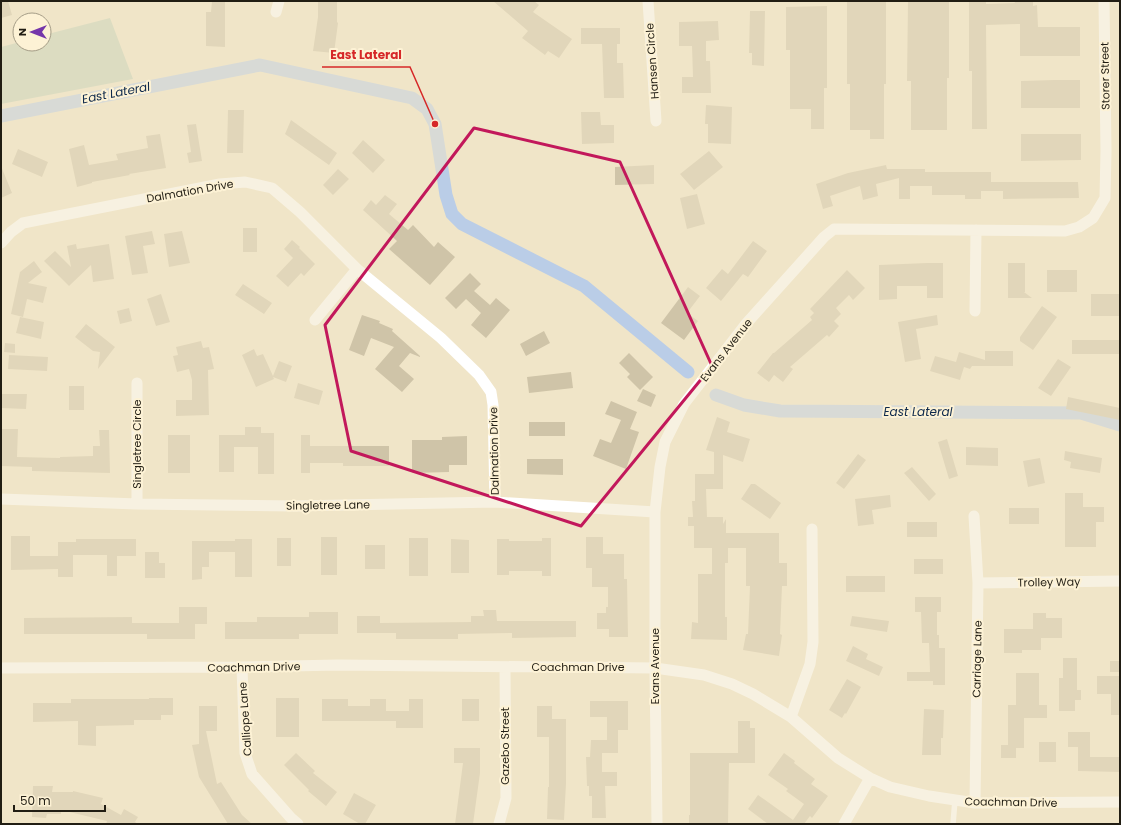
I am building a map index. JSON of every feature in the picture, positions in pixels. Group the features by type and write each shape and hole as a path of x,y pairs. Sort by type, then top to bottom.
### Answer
{"street":[{"name":"Hansen Circle","path":"648,1 656,121"},
{"name":"Storer Street","path":"1104,1 1106,151"},
{"name":"Evans Avenue","path":"657,824 655,512 660,467 665,442 684,404 745,325 824,237 834,229 1065,231 1079,227 1093,218 1104,198 1106,151"},
{"name":"Dalmation Drive","path":"1,243 11,232 23,223 220,184 246,182 272,188 300,212 357,269 441,338 479,375 491,392 493,405 495,502"},
{"path":"975,311 976,230"},
{"path":"315,320 357,269"},
{"name":"Singletree Circle","path":"137,383 137,504"},
{"name":"Singletree Lane","path":"1,499 137,504 294,506 495,502 655,512"},
{"name":"Carriage Lane","path":"974,516 978,583 975,804"},
{"path":"792,717 810,664 813,642 812,529"},
{"name":"Trolley Way","path":"978,583 1120,581"},
{"name":"Coachman Drive","path":"1,668 242,668 338,665 655,668 704,675 732,684 753,694 792,717 838,758 870,778 890,787 975,804 1120,802"},
{"name":"Gazebo Street","path":"499,824 506,798 505,667"},
{"name":"Calliope Lane","path":"242,668 245,753 252,774 298,824"},
{"path":"844,824 870,778"}],"lane":[{"path":"953,824 955,800"}],"highlighted area":[{"path":"474,128 620,162 712,366 581,526 351,451 325,325"}],"green space":[{"path":"110,18 133,79 1,104 1,47 12,44 12,52 52,52 52,33"}],"building":[{"path":"1,1 8,1 12,15 1,18"},
{"path":"212,1 225,1 225,47 206,46 206,12 211,12"},
{"path":"318,1 337,1 338,23 334,53 313,51 318,17"},
{"path":"493,1 534,1 539,5 533,12 572,39 559,58 548,51 545,55 522,38 528,31"},
{"path":"908,1 949,1 947,130 911,130 911,81 907,81"},
{"path":"969,1 986,1 986,4 1015,3 1014,1 1033,1 1033,6 1037,5 1038,27 1080,27 1080,56 1020,56 1020,24 986,25 987,129 972,129 972,71 969,71"},
{"path":"847,2 886,2 884,139 870,139 870,130 850,130 850,84 847,84"},
{"path":"827,6 827,88 824,88 824,129 811,129 811,109 790,109 790,50 786,50 786,7"},
{"path":"750,11 765,11 764,66 752,65 752,53 749,53"},
{"path":"718,21 719,40 706,41 706,61 710,61 711,93 682,93 682,77 693,77 692,46 679,46 679,22"},
{"path":"581,28 620,28 620,44 617,44 617,63 623,63 624,98 604,98 602,44 581,44"},
{"path":"1080,80 1080,108 1021,108 1021,81"},
{"path":"706,105 732,107 731,144 708,143 708,124 705,124"},
{"path":"228,110 244,110 243,153 227,153"},
{"path":"581,112 600,112 601,125 614,125 614,143 582,144"},
{"path":"291,120 337,153 329,165 285,134"},
{"path":"196,124 202,161 189,163 187,153 191,152 187,125"},
{"path":"160,134 166,168 129,174 130,175 92,182 77,187 69,149 84,145 89,165 118,160 116,154 148,148 146,136"},
{"path":"1021,134 1081,134 1081,160 1021,161"},
{"path":"363,140 385,160 373,173 352,153"},
{"path":"18,149 48,162 42,177 12,164"},
{"path":"709,151 723,167 694,190 680,174"},
{"path":"654,165 654,184 615,185 615,167"},
{"path":"886,165 887,169 925,169 925,172 991,172 991,182 1078,182 1079,198 1003,199 1003,191 981,191 981,199 965,199 965,195 932,195 932,186 910,186 910,199 899,199 899,178 876,184 878,196 863,200 860,186 830,196 833,206 823,209 816,184 848,173"},
{"path":"1,166 12,193 1,198"},
{"path":"338,169 349,179 333,195 323,185"},
{"path":"697,194 705,224 687,229 680,198"},
{"path":"385,195 397,204 389,214 408,230 413,225 434,247 438,242 455,257 430,285 389,249 397,241 363,210 371,200 376,205"},
{"path":"243,228 257,228 257,252 243,252"},
{"path":"152,231 155,244 143,246 148,273 132,275 125,236"},
{"path":"182,231 190,263 169,267 164,234"},
{"path":"292,240 315,264 304,276 301,273 288,287 276,276 293,258 284,249"},
{"path":"753,241 767,251 748,277 743,274 721,301 706,288 722,269 728,274"},
{"path":"76,244 77,249 109,244 114,279 93,282 91,265 69,286 44,261 55,251 71,267 67,246"},
{"path":"34,261 42,272 28,283 47,287 43,303 27,299 23,317 11,314 20,272"},
{"path":"943,263 943,298 927,298 927,286 897,286 897,299 879,300 879,265"},
{"path":"1008,263 1025,263 1024,292 1032,298 1008,298"},
{"path":"847,270 865,288 853,300 849,295 836,308 841,314 834,321 839,326 829,337 827,335 790,367 793,369 783,382 774,375 769,382 757,373 773,353 812,320 810,317 814,313 810,309"},
{"path":"1047,270 1077,270 1077,292 1047,292"},
{"path":"470,273 481,284 474,291 490,305 496,298 510,310 486,338 471,325 481,313 466,299 456,309 445,298"},
{"path":"243,284 272,303 264,314 235,295"},
{"path":"688,287 700,296 687,313 698,321 684,340 661,323"},
{"path":"161,294 170,322 156,326 147,299"},
{"path":"1091,294 1120,294 1120,316 1091,316"},
{"path":"1042,306 1057,317 1033,350 1020,341 1020,337"},
{"path":"129,308 132,321 120,324 117,311"},
{"path":"362,315 380,321 379,323 393,329 392,331 420,356 410,353 399,366 414,379 402,392 375,369 394,347 371,338 364,356 349,350"},
{"path":"937,315 938,325 916,329 921,359 905,362 898,322"},
{"path":"20,317 44,322 41,339 16,333"},
{"path":"86,324 115,347 98,369 100,352 93,351 75,337"},
{"path":"544,331 550,343 526,356 520,344"},
{"path":"1072,340 1119,340 1119,354 1072,354"},
{"path":"201,341 203,348 209,347 214,369 208,370 209,415 176,416 176,400 192,400 192,380 189,369 177,372 173,356 178,355 176,347"},
{"path":"5,343 15,344 15,353 4,352"},
{"path":"254,349 257,356 263,354 273,376 279,361 292,366 286,382 273,377 274,379 256,387 242,355"},
{"path":"985,351 1013,351 1013,366 972,366 970,369 964,367 960,380 930,371 935,356 956,362 959,352 985,360"},
{"path":"629,353 653,377 640,390 627,377 630,374 619,363"},
{"path":"9,355 48,357 47,371 8,369"},
{"path":"1058,359 1071,367 1051,396 1038,388"},
{"path":"571,372 573,388 529,393 527,377"},
{"path":"298,383 323,391 319,405 294,398"},
{"path":"69,386 84,386 84,410 69,410"},
{"path":"643,389 656,395 651,407 637,401"},
{"path":"1,394 27,394 26,409 1,408"},
{"path":"1068,397 1120,408 1120,420 1066,409"},
{"path":"611,401 637,412 630,429 639,432 626,469 593,456 600,439 611,443 621,420 605,414"},
{"path":"717,417 730,422 727,432 750,439 743,462 723,455 723,489 706,489 707,517 723,517 723,524 726,519 726,533 779,533 779,563 787,563 787,586 782,586 780,634 782,635 779,656 743,650 746,634 748,634 750,586 746,586 746,548 728,548 728,563 725,563 725,617 727,617 727,640 691,639 692,622 698,623 698,574 712,574 712,548 694,548 694,526 688,526 688,517 693,517 692,501 695,501 695,474 714,474 714,452 706,450"},
{"path":"529,422 565,422 565,436 529,436"},
{"path":"245,427 261,427 261,433 274,433 274,474 258,474 258,447 234,447 234,472 219,472 219,435 245,435"},
{"path":"2,429 18,429 17,457 60,458 93,456 93,446 100,446 99,430 109,430 110,473 32,471 32,467 1,466"},
{"path":"168,435 190,435 190,473 168,473"},
{"path":"301,435 310,435 310,446 389,446 389,466 343,466 343,463 310,463 310,473 301,473"},
{"path":"467,436 467,465 449,465 449,472 412,473 412,440 442,440 442,437"},
{"path":"947,439 958,476 949,479 938,442"},
{"path":"966,447 998,448 998,466 966,465"},
{"path":"1065,451 1102,458 1100,473 1070,468 1071,462 1064,460"},
{"path":"858,454 866,460 844,489 836,483"},
{"path":"1040,458 1045,483 1028,487 1023,461"},
{"path":"527,459 563,459 563,475 527,474"},
{"path":"912,467 936,494 929,501 904,473"},
{"path":"751,484 755,484 781,503 770,519 741,499"},
{"path":"1065,493 1083,493 1083,507 1104,507 1104,522 1096,522 1096,547 1065,547"},
{"path":"890,495 891,507 872,510 874,524 858,526 855,499"},
{"path":"1009,508 1039,508 1039,524 1009,524"},
{"path":"907,522 937,522 937,537 907,537"},
{"path":"11,536 30,536 30,556 58,556 58,542 76,542 76,539 136,539 136,556 117,556 117,576 107,576 107,555 73,555 73,577 58,577 58,569 11,570"},
{"path":"321,537 337,537 337,575 321,575"},
{"path":"586,537 603,537 603,554 624,554 624,579 627,579 628,637 609,637 609,629 597,629 597,613 606,613 606,607 608,607 608,587 592,587 592,568 586,568"},
{"path":"277,538 291,538 291,566 277,566"},
{"path":"409,538 428,538 428,576 409,576"},
{"path":"542,538 551,538 551,576 542,576 542,571 509,571 509,575 497,575 497,539 509,539 509,541 542,541"},
{"path":"235,539 252,539 252,577 235,577 235,552 209,552 209,567 202,567 202,579 192,580 192,541 235,541"},
{"path":"451,539 469,540 469,573 451,573"},
{"path":"365,545 385,545 385,569 365,569"},
{"path":"145,552 159,552 159,563 165,563 165,578 145,578"},
{"path":"914,559 943,559 943,574 914,574"},
{"path":"846,576 885,576 885,592 846,592"},
{"path":"915,597 941,597 941,612 937,612 937,635 939,635 939,648 945,648 945,685 933,685 933,681 907,681 907,672 930,672 929,643 922,643 921,612 915,612"},
{"path":"179,607 207,607 207,624 195,624 195,639 147,639 147,634 24,634 24,618 132,617 132,623 179,623"},
{"path":"483,610 496,610 497,621 576,621 576,637 512,638 512,633 458,634 458,639 396,639 396,633 357,633 357,616 380,616 380,623 471,622 471,616 484,616"},
{"path":"309,612 338,612 338,634 299,634 299,639 225,639 225,622 257,622 257,617 309,617"},
{"path":"1033,613 1046,613 1046,618 1062,618 1062,638 1041,638 1041,650 1022,650 1022,653 1004,653 1004,629 1033,629"},
{"path":"852,616 889,621 887,632 850,626"},
{"path":"853,646 868,654 866,659 883,667 879,676 846,661"},
{"path":"1063,658 1077,658 1077,690 1081,690 1081,700 1075,700 1075,711 1059,711 1059,678 1063,678"},
{"path":"1110,661 1120,661 1120,672 1110,672"},
{"path":"1016,673 1039,673 1039,705 1047,705 1047,718 1024,718 1024,748 1016,748 1016,758 1001,758 1001,745 1008,745 1008,705 1016,705"},
{"path":"1097,676 1119,676 1120,715 1111,715 1111,694 1097,694"},
{"path":"847,679 861,687 846,714 845,713 842,718 829,710"},
{"path":"173,698 173,715 161,715 161,720 134,720 134,725 96,726 96,746 78,745 78,721 33,722 33,703 71,703 71,699"},
{"path":"276,698 299,698 299,737 276,737"},
{"path":"322,699 348,699 348,706 370,706 370,699 386,699 386,711 409,711 409,699 423,699 423,728 396,728 396,721 322,721"},
{"path":"462,699 479,699 479,721 462,721"},
{"path":"590,701 628,701 628,730 618,730 618,753 602,753 602,772 617,772 617,786 605,786 606,818 592,818 592,796 589,796 589,786 587,786 586,757 590,757 591,740 607,740 607,717 590,717"},
{"path":"199,706 217,706 217,731 206,731 217,784 221,782 242,815 252,824 228,824 199,777 192,745 199,744"},
{"path":"537,706 552,706 552,719 566,719 566,784 564,820 547,819 549,787 549,737 537,737"},
{"path":"924,709 944,710 941,755 922,755"},
{"path":"738,721 750,721 750,728 755,728 755,763 729,763 728,824 689,824 690,753 738,753"},
{"path":"1068,732 1090,732 1090,757 1120,757 1120,772 1078,771 1078,747 1068,747"},
{"path":"1039,742 1056,742 1056,762 1039,762"},
{"path":"454,748 480,748 480,773 473,824 455,824 463,763 454,763"},
{"path":"296,753 315,771 313,773 337,792 326,806 308,791 309,790 284,765"},
{"path":"784,753 795,761 794,763 815,779 811,784 828,796 812,818 810,816 804,824 768,824 748,809 758,795 793,820 804,804 786,791 788,789 768,775"},
{"path":"33,786 53,786 52,792 73,791 103,798 101,804 121,815 124,809 138,817 135,822 138,824 106,824 107,821 61,810 61,814 47,814 46,818 32,817"},
{"path":"354,793 376,805 365,824 360,824 343,814"}],"waterway":[{"name":"East Lateral","path":"1,116 260,65 412,98 427,109 435,124 446,195 452,214 462,224 584,286 688,372"},
{"name":"East Lateral","path":"716,395 744,405 780,411 1081,413 1120,425"}],"place":[{"name":"East Lateral","path":"435,124"}]}
